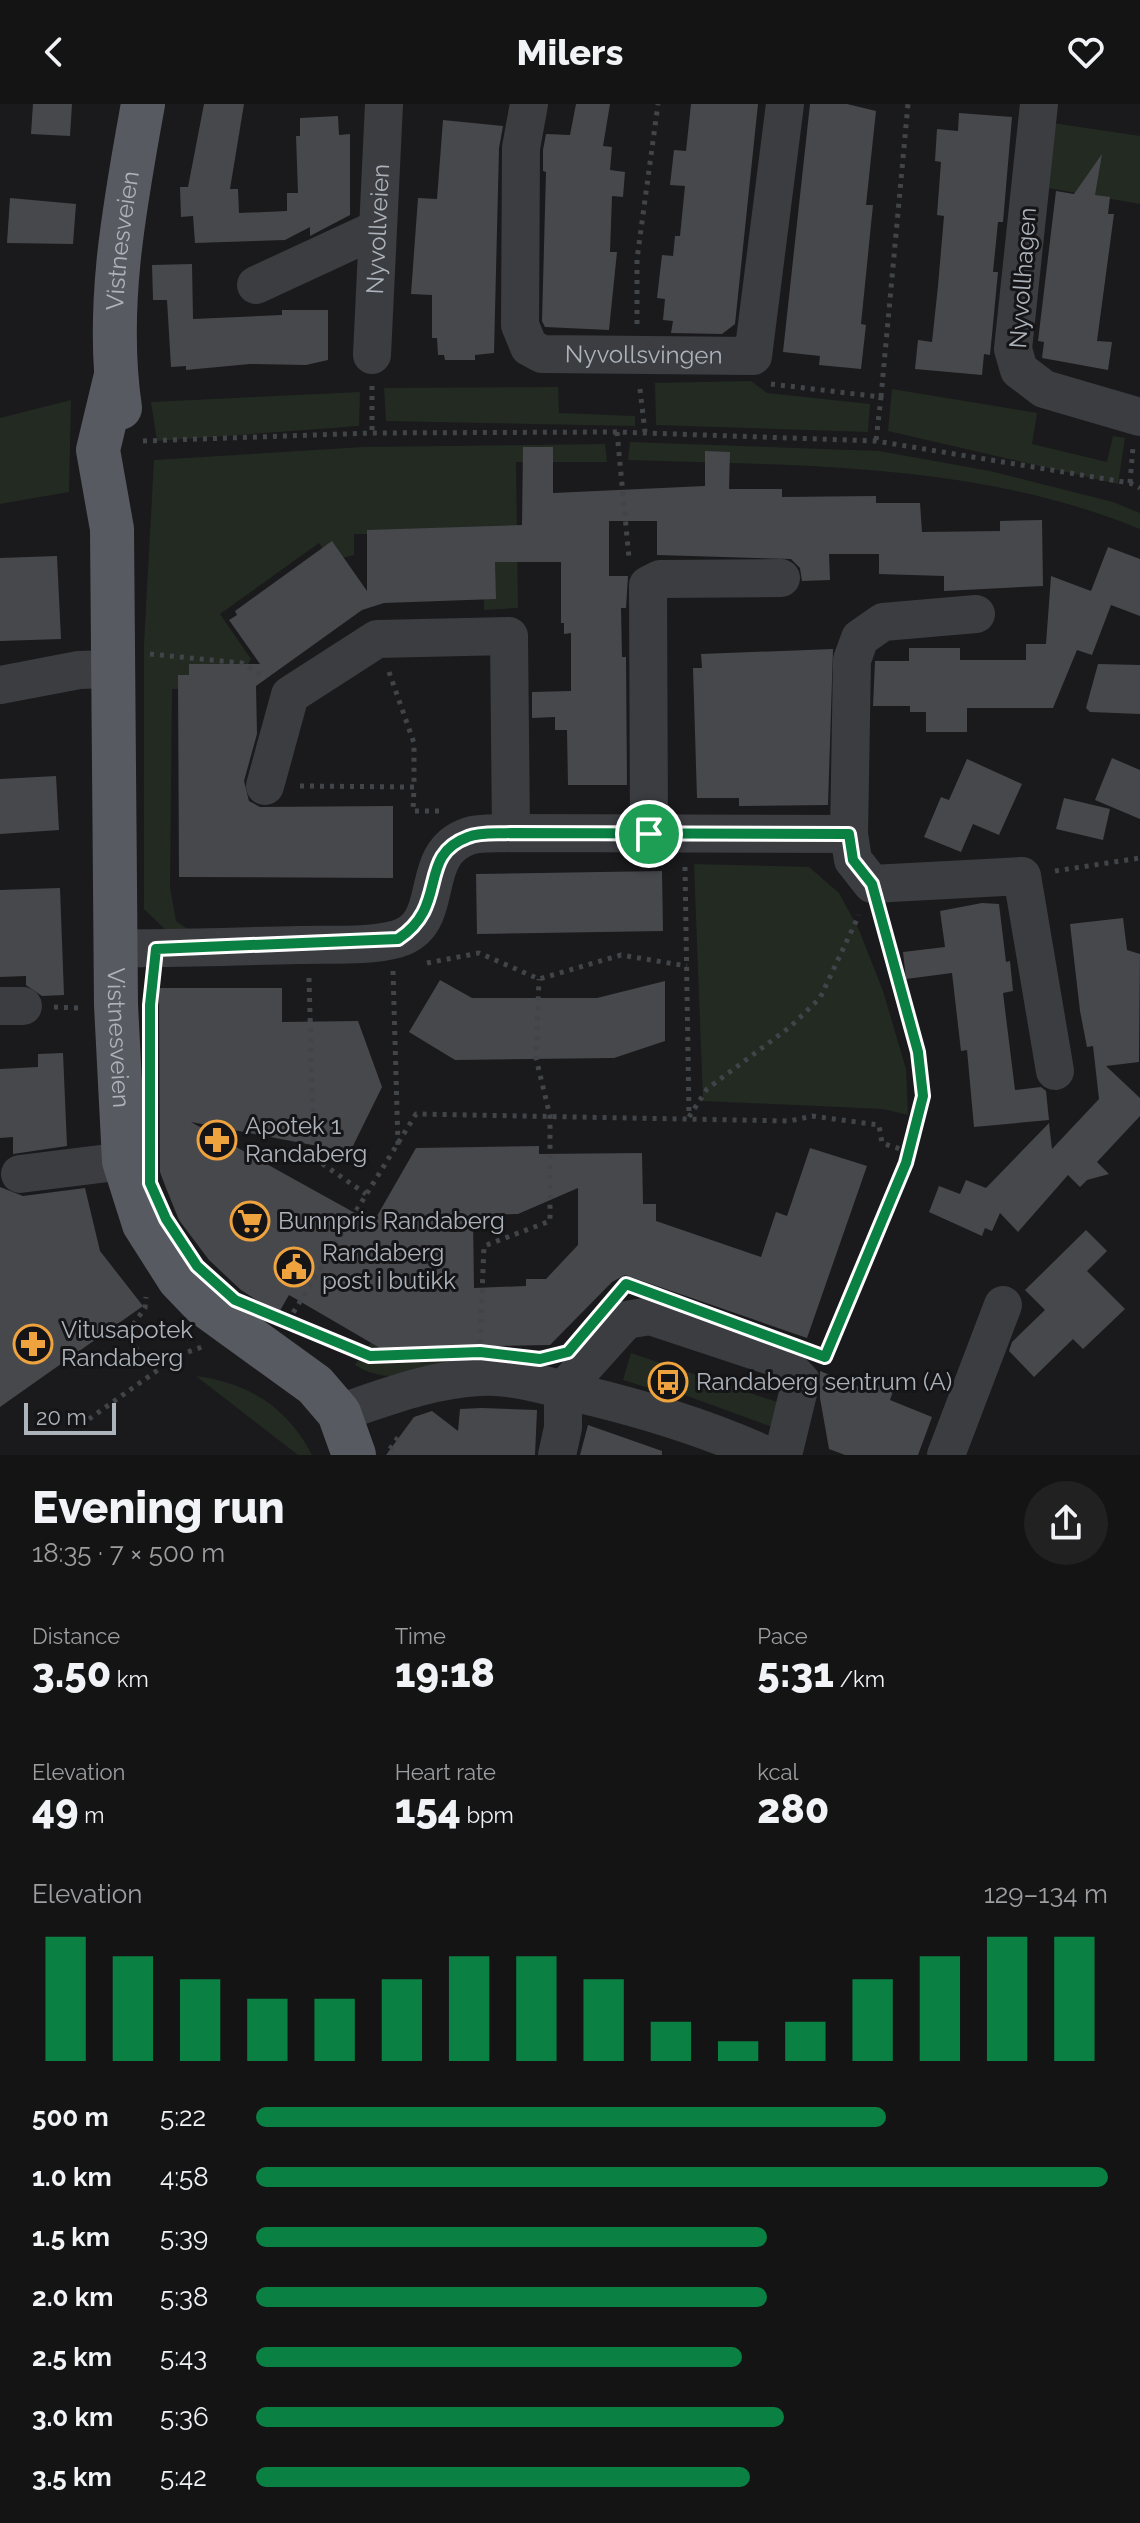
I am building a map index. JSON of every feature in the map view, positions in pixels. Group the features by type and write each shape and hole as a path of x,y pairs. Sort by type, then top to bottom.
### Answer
{"main road":[{"name":"Vistnesveien","path":"143,104 116,291 115,379 125,450 112,529 123,660 116,948 124,1161 144,1224 179,1279 203,1304 315,1385 339,1413 354,1455"}],"street":[{"name":"Nyvollveien","path":"372,355 384,104"},
{"name":"Nyvollsvingen","path":"529,104 521,148 520,310 520,325 529,347 542,354 637,356 753,356 785,104"},
{"name":"Nyvollhagen","path":"1039,104 1013,349 1019,370 1044,389 1140,417"},
{"path":"256,285 377,229"},
{"path":"668,834 648,585 660,579 781,578"},
{"path":"976,614 883,622 860,638 852,660 849,834 853,860 872,884 1022,876 1055,1071"},
{"path":"265,786 290,695 377,639 509,636 511,833"},
{"path":"0,685 123,660"},
{"path":"116,948 307,945 398,939 417,927 432,899 435,865 450,846 470,836 511,833 849,834"},
{"path":"20,1174 124,1161"},
{"path":"946,1455 1003,1305"},
{"path":"557,1455 563,1428 563,1390 626,1320 650,1316 780,1359 801,1381 783,1455"},
{"path":"339,1413 434,1384 478,1377 508,1378 716,1432 766,1455"}],"path":[{"path":"645,432 637,356 637,259 658,104"},
{"path":"876,441 908,104"},
{"path":"372,355 372,433"},
{"path":"753,356 772,385 881,397"},
{"path":"617,432 628,557 648,585"},
{"path":"143,441 372,433 617,432 876,441 1130,483 1140,488"},
{"path":"377,639 414,743 413,811 456,810"},
{"path":"123,660 242,663 290,695"},
{"path":"265,786 414,787"},
{"path":"668,834 687,966 689,1117"},
{"path":"1022,876 1140,858"},
{"path":"689,1117 707,1089 790,1027 820,998 872,884"},
{"path":"811,1352 825,1357 850,1303 909,1152 923,1096 918,1052 872,884"},
{"path":"307,945 314,1158 366,1194"},
{"path":"422,964 479,953 539,979 621,955 687,966"},
{"path":"398,1145 393,970 407,967"},
{"path":"480,1352 484,1246 550,1221 550,1116 536,1058 539,979"},
{"path":"286,1324 416,1114 790,1121 812,1116 879,1125 882,1143 909,1152"},
{"path":"273,1318 370,1356 401,1355"},
{"path":"89,1419 179,1355 201,1347 213,1349"}],"shaded area":[{"path":"1046,122 1140,136 1140,204 1042,187"},
{"path":"751,381 767,393 870,404 868,432 656,425 655,383"},
{"path":"558,387 559,413 635,416 635,426 386,421 384,388"},
{"path":"892,389 1037,413 1032,444 1107,462 1113,436 1125,438 1118,484 888,431"},
{"path":"360,392 359,426 157,441 151,402"},
{"path":"71,400 69,492 0,504 0,418"},
{"path":"630,442 879,451 990,471 1113,502 1140,513 1140,529 1078,507 952,479 823,467 628,460"},
{"path":"605,444 607,462 516,462 518,608 484,610 483,534 354,534 354,555 330,561 319,543 220,614 251,659 232,688 172,689 170,888 176,921 195,934 171,935 144,909 144,644 154,460 364,447"},
{"path":"694,864 809,867 839,893 859,930 883,991 906,1069 908,1115 883,1109 703,1101"},
{"path":"396,1307 469,1331 455,1364 392,1376 380,1375 355,1365"},
{"path":"631,1353 780,1403 775,1428 679,1393 680,1387 669,1383 665,1393 623,1380"},
{"path":"196,1376 233,1385 264,1400 291,1423 312,1455 298,1455"}],"building":[{"path":"33,104 72,104 70,136 31,134"},
{"path":"204,104 244,104 230,189 238,189 239,213 287,211 287,193 298,193 296,136 300,136 300,118 338,116 339,135 350,134 350,215 310,236 310,227 285,240 195,243 193,216 181,217 180,187 188,187"},
{"path":"576,104 610,104 603,146 612,147 610,170 625,172 623,197 612,196 610,252 617,252 609,330 545,327 542,321 546,172 543,171 543,150 546,134 570,135"},
{"path":"691,104 758,104 735,324 722,334 671,333 673,321 663,320 665,299 657,298 662,255 673,256 675,236 680,236 685,186 670,185 674,150 686,151"},
{"path":"810,104 847,104 876,111 866,205 873,205 861,324 866,325 861,369 819,365 820,356 783,352"},
{"path":"959,113 1012,117 1003,222 998,222 993,272 998,272 990,355 984,354 982,375 915,369 918,340 932,342 938,286 944,216 937,215 941,162 935,161 937,129 958,131"},
{"path":"443,120 503,126 499,148 494,353 475,355 475,360 445,360 444,355 438,355 437,338 432,338 432,295 411,294 418,198 437,199"},
{"path":"1102,154 1095,195 1110,197 1108,214 1114,214 1097,341 1112,342 1108,370 1042,358 1044,342 1038,341 1056,191 1074,194"},
{"path":"10,198 76,204 73,244 7,243"},
{"path":"192,264 193,319 282,315 282,310 328,310 328,360 306,365 250,364 186,370 186,366 171,367 167,300 153,300 152,265"},
{"path":"523,447 553,447 553,493 705,486 705,451 730,452 729,489 782,489 782,497 876,496 876,503 920,503 922,532 1000,531 1000,521 1042,520 1043,586 944,591 944,576 879,574 879,554 829,554 830,580 802,581 800,568 791,559 657,555 657,521 609,521 609,576 628,576 626,608 621,608 622,657 626,657 627,785 568,785 567,730 555,730 555,717 532,718 532,692 571,691 571,633 564,634 564,623 561,623 561,562 495,562 496,599 384,603 362,610 256,686 257,734 244,781 249,801 260,807 393,806 393,878 179,877 178,675 189,675 189,664 260,664 229,620 237,615 235,611 332,541 367,591 367,530 522,525"},
{"path":"1108,547 1140,559 1140,616 1111,605 1092,655 1077,650 1053,708 967,708 967,732 926,732 926,712 910,712 910,706 873,706 875,661 909,661 909,648 960,648 960,660 1026,660 1026,644 1046,644 1051,576 1091,591"},
{"path":"57,556 61,639 0,641 0,558"},
{"path":"833,649 828,805 739,806 739,798 697,798 693,668 702,668 701,654"},
{"path":"1098,664 1140,665 1140,714 1090,712 1086,708"},
{"path":"1112,758 1140,770 1140,819 1095,800"},
{"path":"967,759 1022,784 999,835 973,824 961,852 924,837 941,797 949,800"},
{"path":"56,776 59,830 0,834 0,779"},
{"path":"1064,798 1110,809 1103,840 1056,829"},
{"path":"662,871 663,931 477,934 476,874"},
{"path":"60,888 64,995 42,996 26,985 26,976 0,977 0,890"},
{"path":"982,903 999,904 1006,962 1010,961 1013,991 1003,993 1015,1090 1041,1087 1046,1091 1049,1120 974,1127 967,1050 961,1051 952,973 906,979 903,952 945,947 940,911"},
{"path":"1123,918 1127,950 1140,954 1139,1062 1106,1066 1140,1098 1140,1116 1097,1162 1109,1174 1087,1180 1080,1187 1068,1175 1018,1232 1000,1213 992,1231 985,1228 982,1236 929,1212 939,1186 960,1194 966,1180 986,1188 1049,1123 1052,1149 1099,1099 1093,1046 1087,1047 1080,1011 1070,924"},
{"path":"440,980 472,998 597,998 665,981 665,1041 614,1058 455,1060 409,1032"},
{"path":"159,988 282,988 282,1022 358,1021 382,1087 350,1152 191,1122 373,1223 416,1148 539,1146 539,1154 642,1153 643,1204 656,1204 656,1221 761,1257 776,1212 787,1216 810,1148 867,1166 807,1338 625,1275 612,1282 550,1345 380,1348 289,1295 278,1314 241,1290 209,1260 179,1220 160,1172","holes":["578,1188 578,1245 546,1279 526,1279 526,1286 474,1288 473,1215 518,1214"]},
{"path":"63,1053 67,1146 13,1154 13,1137 0,1138 0,1069 38,1067 38,1054"},
{"path":"0,1187 23,1196 85,1188 100,1251 143,1306 0,1407"},
{"path":"1086,1230 1107,1251 1087,1271 1125,1309 1083,1349 1073,1339 1034,1377 1009,1351 1012,1342 1045,1310 1025,1290"},
{"path":"820,1371 867,1390 870,1382 893,1391 890,1400 932,1417 918,1455 845,1455 829,1449 820,1398"},
{"path":"460,1409 537,1410 535,1455 386,1455 414,1417 432,1411 458,1431"},
{"path":"588,1425 662,1451 662,1455 580,1455"}],"place":[{"name":"Apotek 1 Randaberg","path":"217,1140"},
{"name":"Bunnpris Randaberg","path":"250,1221"},
{"name":"Randaberg post i butikk","path":"294,1267"},
{"name":"Vitusapotek Randaberg","path":"33,1344"},
{"name":"Randaberg sentrum (A)","path":"668,1382"}],"route":[{"path":"511,833 649,834 849,834 853,860 872,884 918,1052 923,1096 906,1163 825,1357 626,1284 568,1352 540,1359 480,1352 370,1356 286,1324 235,1300 197,1266 166,1219 150,1183 150,1005 156,949 398,939 417,927 432,899 435,865 450,846 470,836 511,833"}]}
